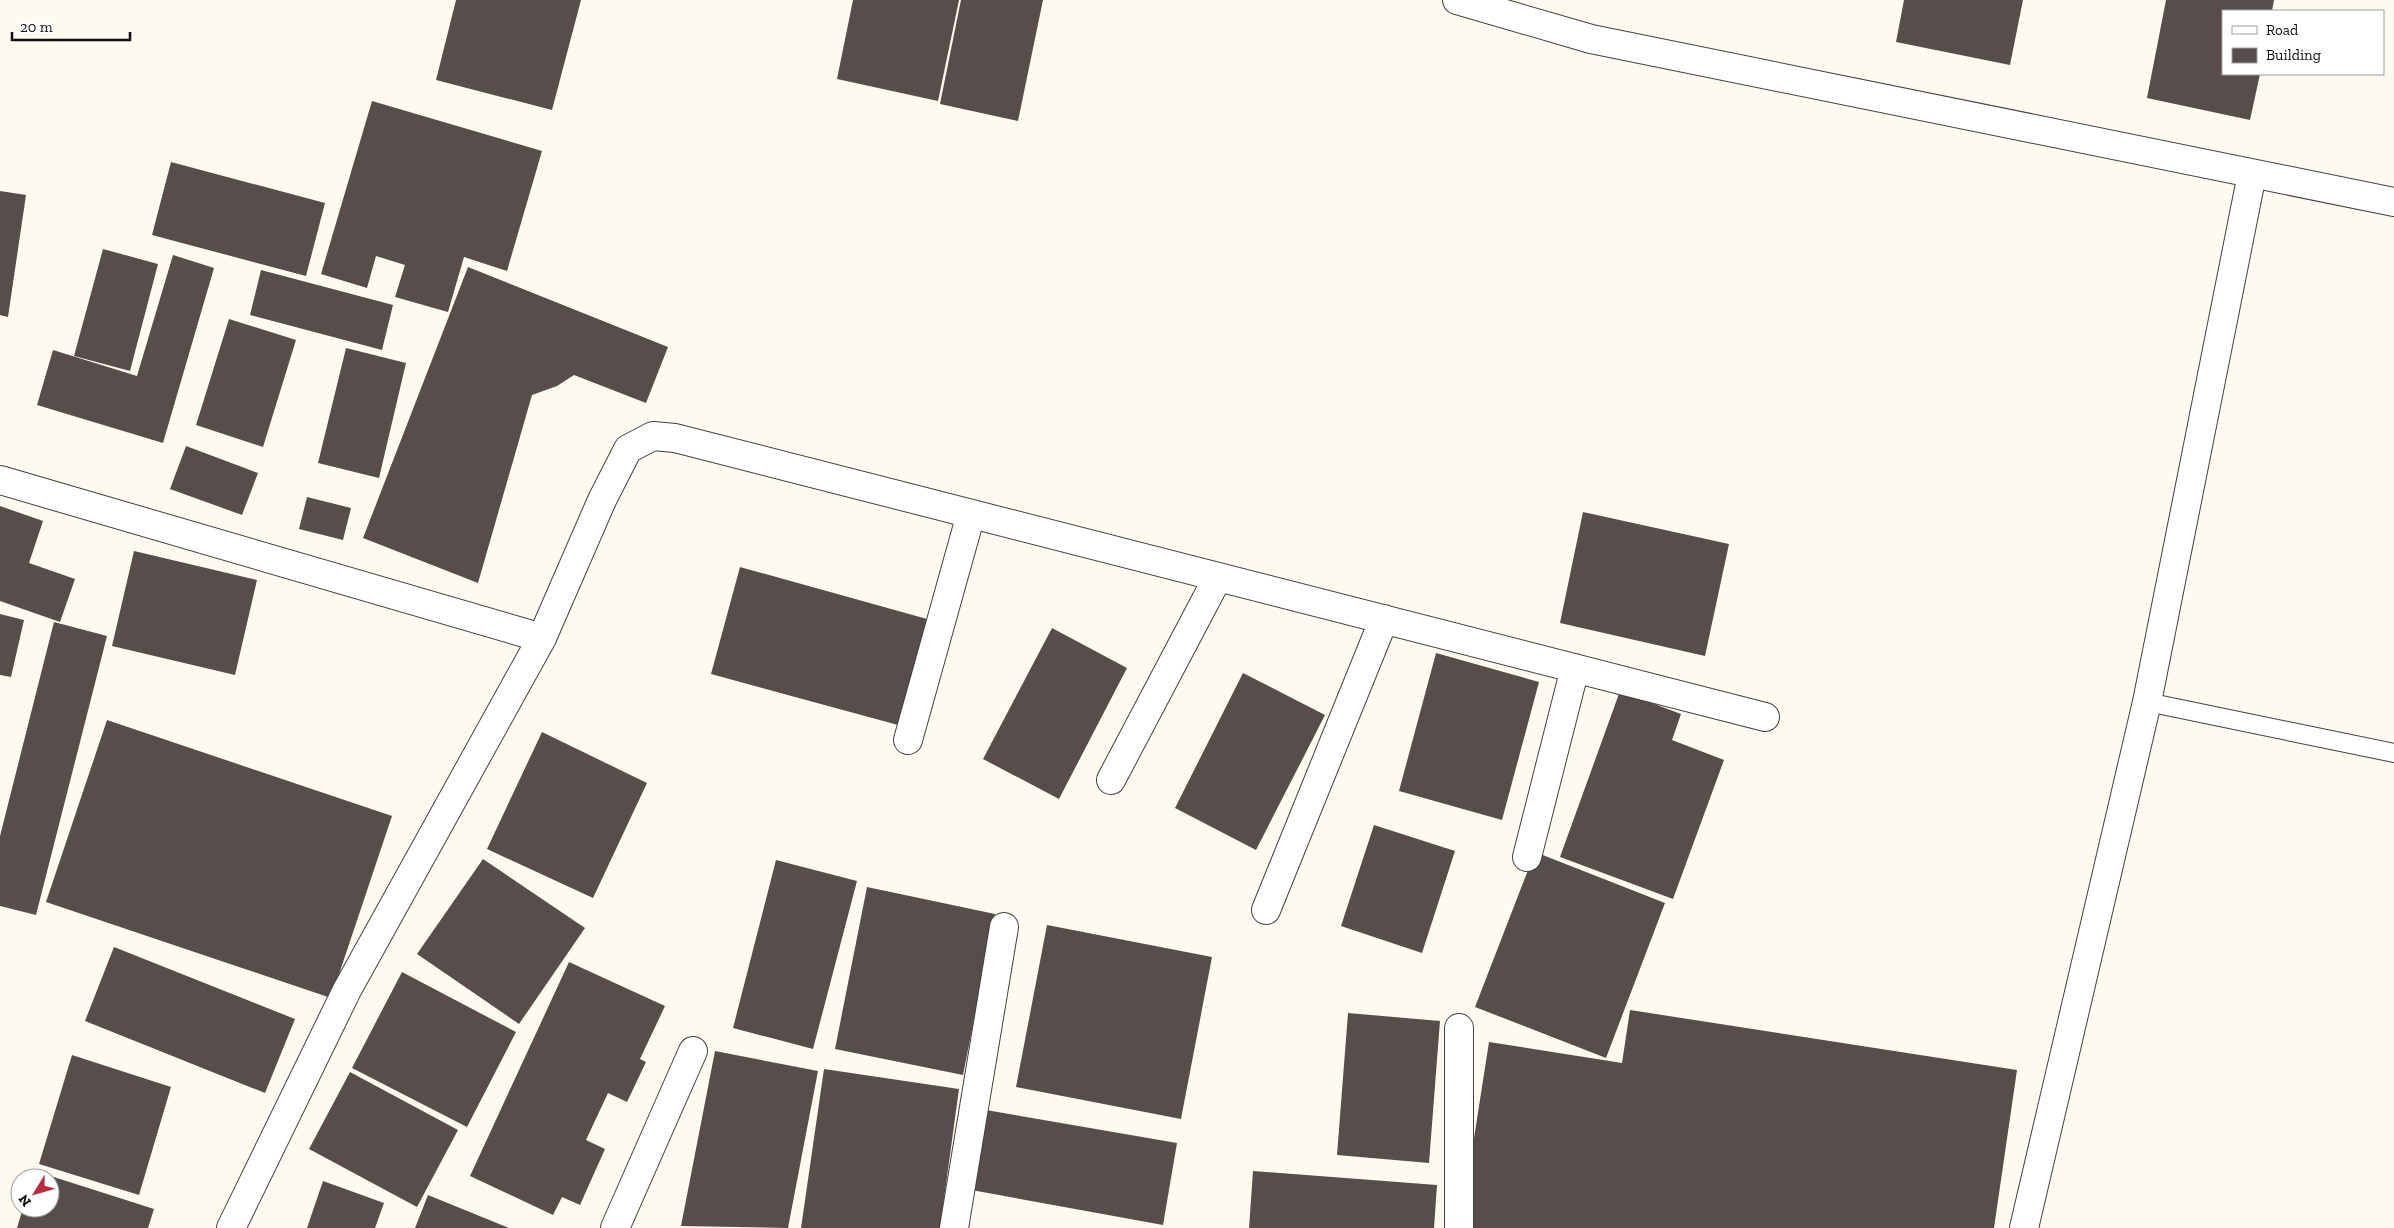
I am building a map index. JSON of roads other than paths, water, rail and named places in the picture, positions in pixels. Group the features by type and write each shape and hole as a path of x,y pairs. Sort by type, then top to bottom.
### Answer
{"street":[{"path":"1458,0 1590,39 2394,202"},
{"path":"2024,1228 2147,702 2252,174"},
{"path":"231,1228 347,990 542,638 602,500 628,449 653,436 676,438 1765,718"},
{"path":"0,480 542,638"},
{"path":"908,740 971,514"},
{"path":"1111,780 1218,577"},
{"path":"1266,910 1384,620"},
{"path":"1526,857 1575,668"},
{"path":"954,1228 1004,927"},
{"path":"1459,1028 1459,1228"},
{"path":"615,1228 693,1051"}],"lane":[{"path":"2147,702 2394,753"}]}
